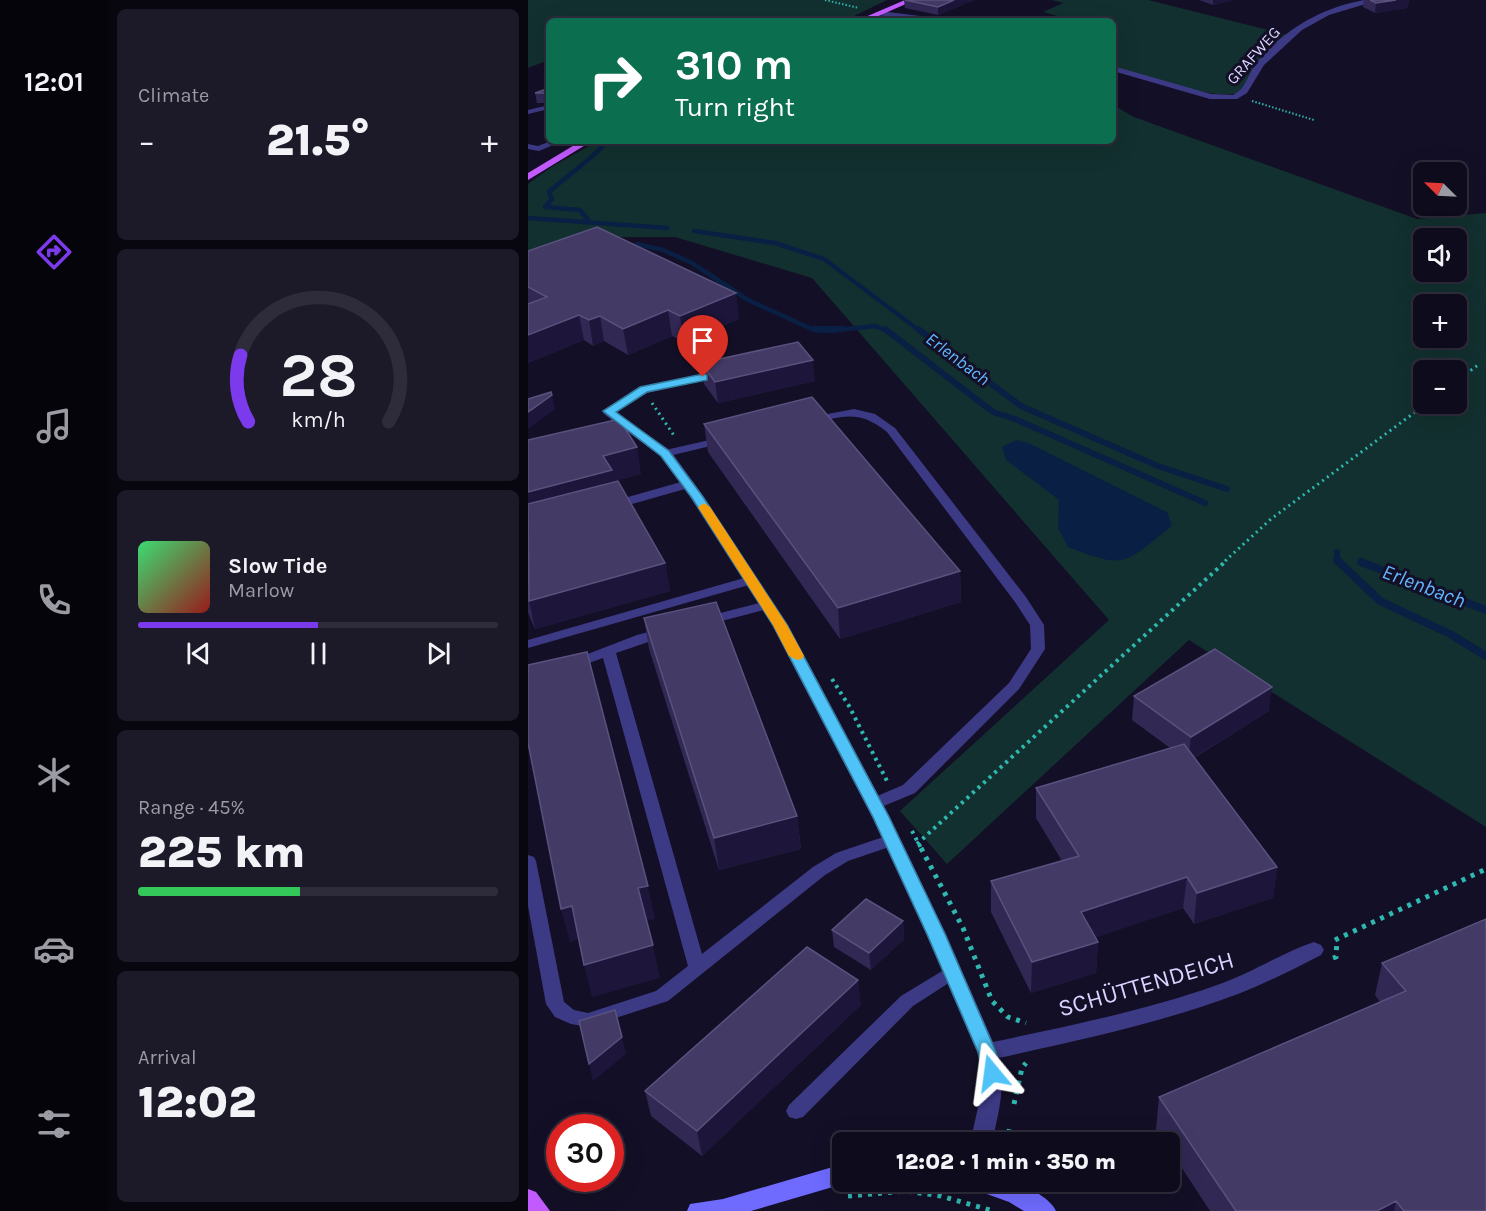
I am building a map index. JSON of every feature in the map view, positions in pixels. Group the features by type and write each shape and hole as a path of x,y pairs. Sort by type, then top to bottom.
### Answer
{"main road":[{"path":"868,18 910,0"},
{"path":"528,177 582,144"},
{"path":"528,1199 539,1211"}],"street":[{"name":"GRAFWEG","path":"1116,69 1210,96 1225,98 1237,96 1244,91 1260,64 1300,26 1334,8 1375,0"},
{"path":"880,13 920,18"},
{"path":"608,411 665,453 688,484 767,605 830,717 901,859 987,1052 992,1073 992,1094 983,1132"},
{"name":"SCHÜTTENDEICH","path":"987,1052 1115,1023 1218,993 1267,974 1314,950"},
{"path":"698,1211 721,1210 832,1177"},
{"path":"1009,1192 1045,1211"}],"lane":[{"path":"528,112 546,108"},
{"path":"528,146 539,149 551,144"},
{"path":"608,411 644,390 730,372"},
{"path":"798,423 844,413 865,412 878,419 891,430 1021,600 1037,625 1038,649 1014,686 909,789 874,804"},
{"path":"665,453 740,436"},
{"path":"593,510 688,484"},
{"path":"528,644 540,643 751,580"},
{"path":"558,670 642,638 767,605"},
{"path":"608,651 697,968"},
{"path":"528,861 555,1004 561,1012 571,1017 588,1020 662,996 819,871 842,857 892,840"},
{"path":"796,1112 907,1001 952,972"}],"path":[{"path":"825,0 866,10"},
{"path":"1237,96 1314,120"},
{"path":"1467,373 1478,365"},
{"path":"901,859 1271,519 1413,414"},
{"path":"1314,950 1486,868"},
{"path":"842,1196 906,1191 941,1196 993,1211"}],"green space":[{"path":"528,0 887,0 850,18 546,18 546,61 528,68"},
{"path":"1052,0 1148,0 1288,35 1237,93 1212,93 1176,86 1116,68 1116,18 1065,18 1043,12 1063,3"},
{"path":"1116,107 1134,117 1417,219 1486,213 1486,827 1189,640 947,864 900,811 1109,620 812,278 675,237 606,237 528,265 528,184 553,166 593,144 1116,144"}],"water":[{"path":"1017,440 1031,444 1167,512 1172,526 1144,549 1124,559 1103,559 1068,547 1058,528 1059,500 1006,460 1002,447"}],"building":[{"path":"905,0 954,0 938,7"},
{"path":"1370,0 1396,0 1376,3"},
{"path":"597,227 736,293 680,316 668,310 623,329 600,316 589,320 579,315 528,335 528,304 547,297 528,287 528,251"},
{"path":"798,342 813,360 715,382 701,363"},
{"path":"551,392 552,395 528,412 528,399"},
{"path":"812,397 960,571 838,608 704,424"},
{"path":"619,419 637,447 603,456 612,470 528,492 528,440"},
{"path":"618,481 665,563 529,601 528,504"},
{"path":"716,602 797,816 714,838 644,618"},
{"path":"1215,649 1272,687 1191,737 1134,696"},
{"path":"587,652 648,886 638,888 653,945 584,965 572,906 561,909 528,743 528,665"},
{"path":"1184,744 1277,867 1197,893 1187,877 1081,912 1098,942 1032,962 991,881 1079,856 1036,788"},
{"path":"866,899 903,921 869,953 832,930"},
{"path":"1486,919 1486,1211 1404,1211 1396,1201 1377,1211 1236,1211 1159,1097 1406,991 1382,963"},
{"path":"807,947 858,980 697,1131 645,1091"},
{"path":"615,1010 622,1037 589,1064 579,1021"}],"waterway":[{"path":"589,221 580,210 545,207 552,199 549,192 602,147"},
{"name":"Erlenbach","path":"528,218 667,228"},
{"name":"Erlenbach","path":"694,231 775,243 824,259 920,331"},
{"path":"637,244 663,250 692,263 748,300 814,330 827,331"},
{"path":"829,331 875,326 887,331"},
{"path":"813,329 843,329"},
{"path":"885,329 993,412 1015,419 1205,503"},
{"name":"Erlenbach","path":"918,329 1021,406 1158,466 1227,489"},
{"name":"Erlenbach","path":"1337,552 1337,560"},
{"path":"1337,560 1380,601 1450,634 1486,656"},
{"name":"Erlenbach","path":"1361,562 1486,610"}],"slow traffic":[{"path":"704,507 780,625 797,656"}],"route":[{"path":"703,377 644,390 608,411 665,453 697,497 780,625 881,817 936,934 987,1052 992,1073"}]}
